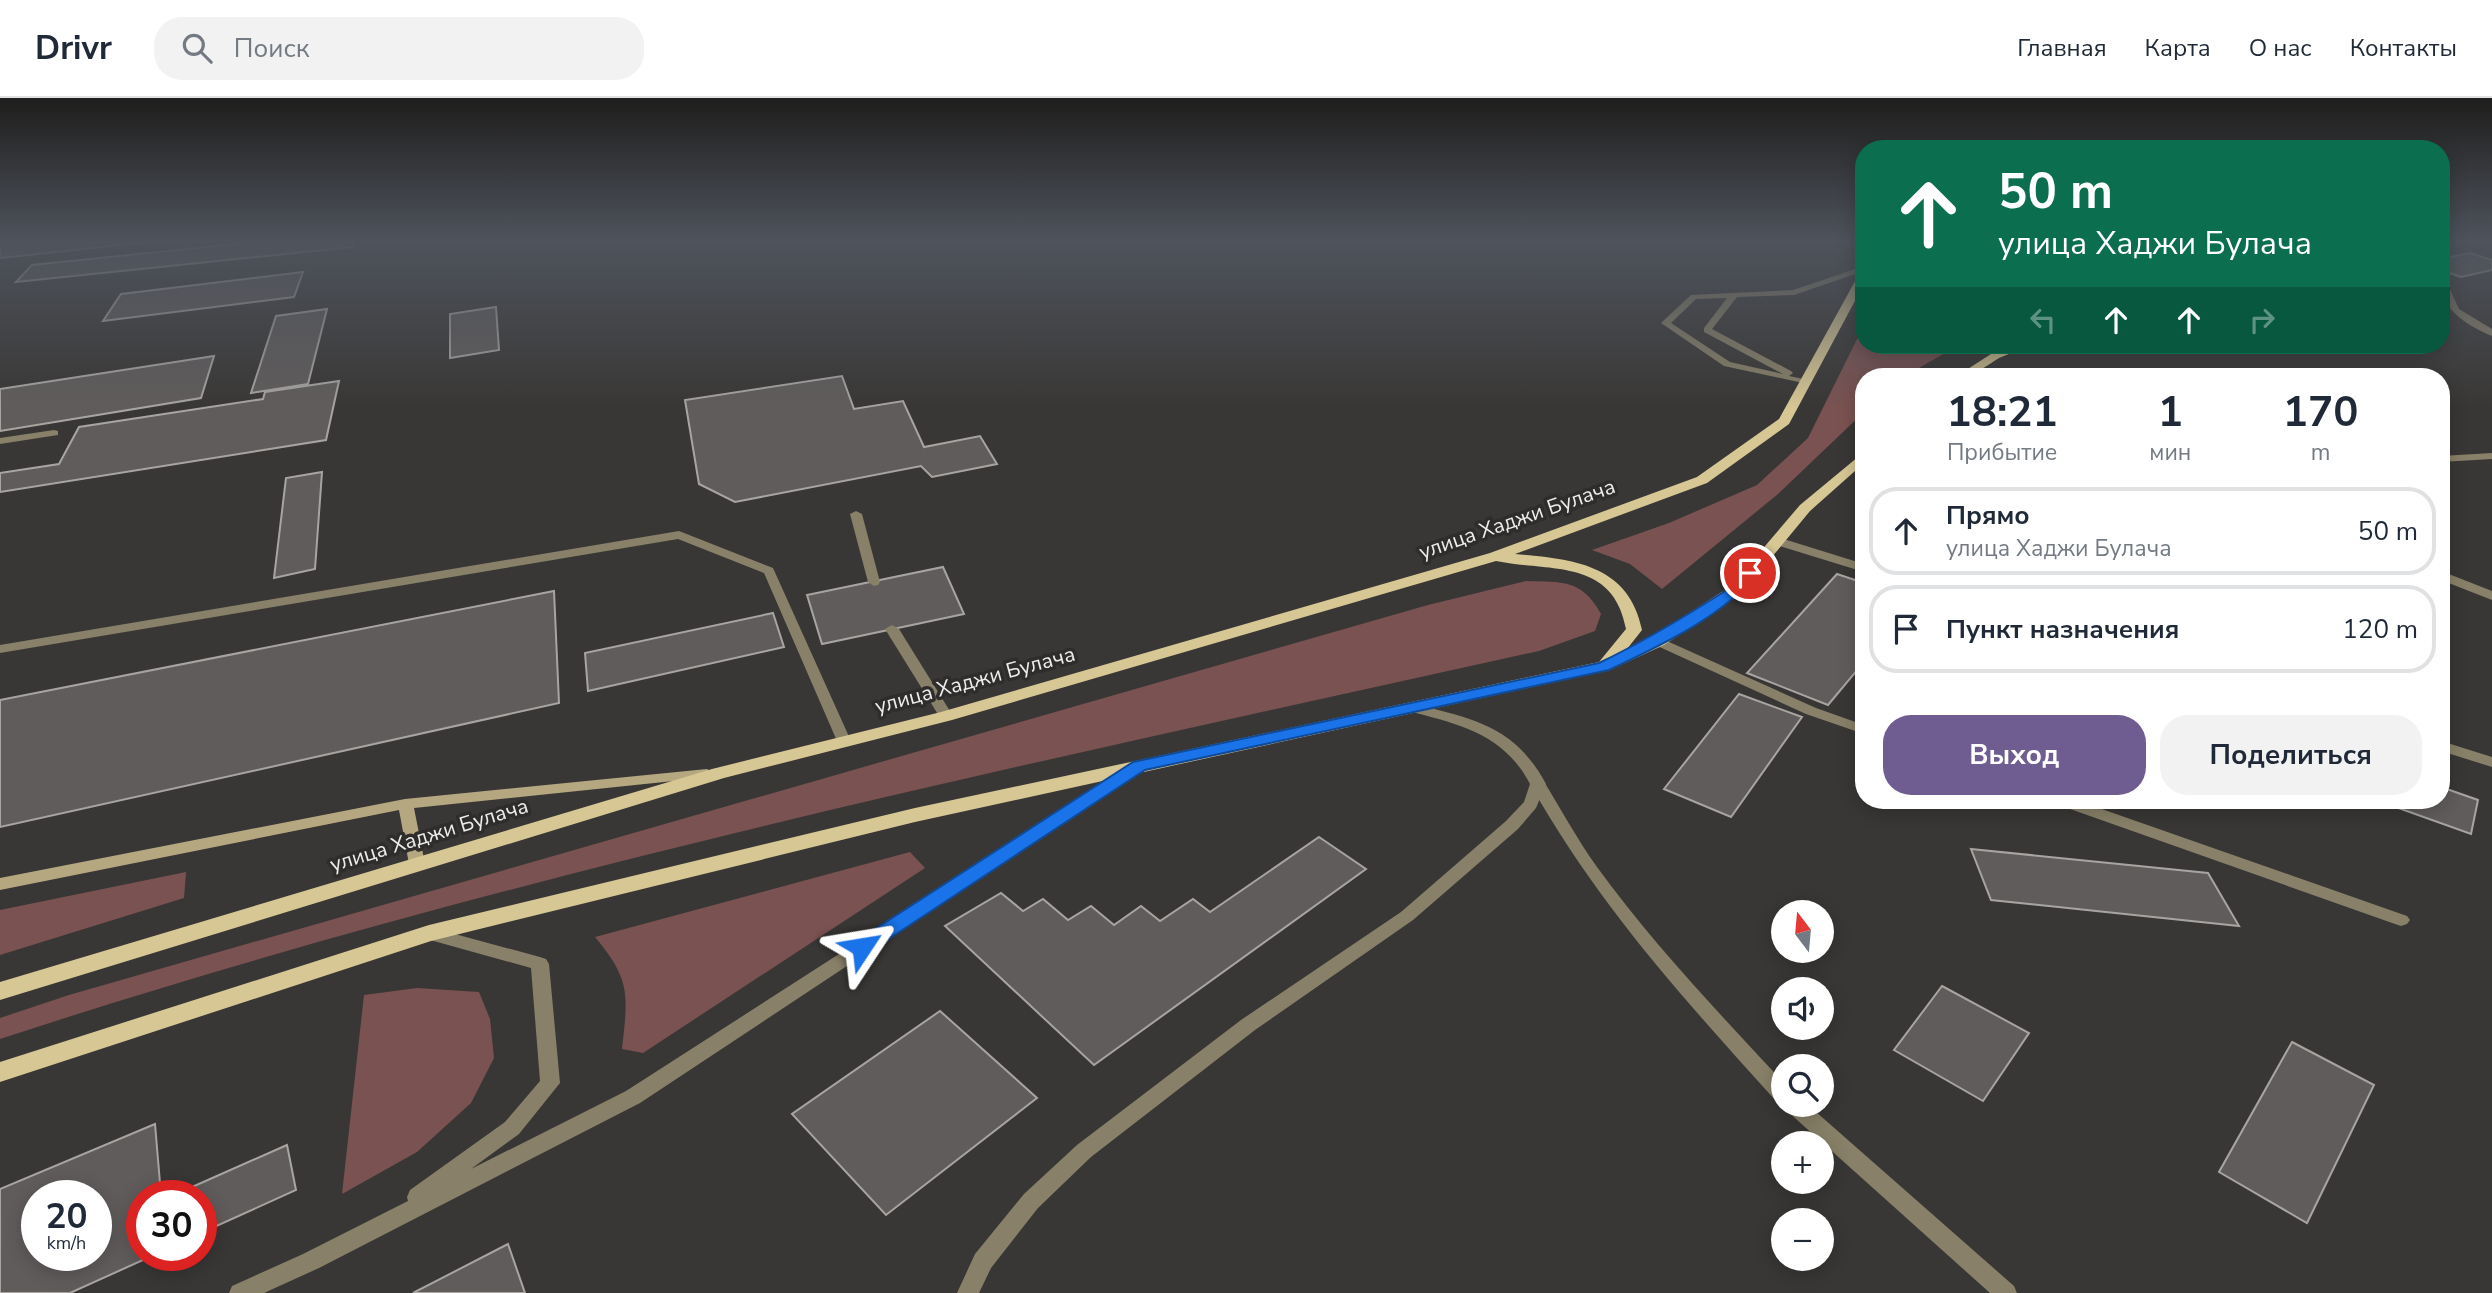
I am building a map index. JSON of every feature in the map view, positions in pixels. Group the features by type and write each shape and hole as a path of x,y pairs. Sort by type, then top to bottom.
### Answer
{"main road":[{"name":"улица Хаджи Булача","path":"0,991 719,772 946,716 1495,556 1702,480 1784,421 1852,297"},
{"path":"1976,368 2000,354"},
{"path":"0,1072 429,933 915,815 1604,666 1658,641 1737,589 1805,508 1855,464"},
{"path":"1495,556 1587,570 1609,582 1634,612 1634,630 1604,666"},
{"path":"0,884 405,804 719,772"},
{"path":"405,804 417,864"}],"street":[{"path":"1699,297 1694,297 1665,323 1727,364 1805,382"},
{"path":"1733,297 1707,330 1805,382"},
{"path":"2450,298 2455,310 2492,333"},
{"path":"0,441 54,433"},
{"path":"2450,458 2492,456"},
{"path":"856,514 873,582"},
{"path":"0,649 679,535 769,571 844,741"},
{"path":"1777,541 1855,565"},
{"path":"2450,579 2492,596"},
{"path":"892,629 946,716"},
{"path":"1658,641 1811,711 1855,727"},
{"path":"1413,708 1474,723 1496,736 1532,768 1538,784 1605,892 1664,963 1771,1082"},
{"path":"2450,749 2492,762"},
{"path":"240,1293 311,1261 633,1097 1139,766"},
{"path":"968,1293 983,1261 1031,1201 1084,1151 1248,1025 1364,949 1407,916 1512,825 1531,804 1538,784"},
{"path":"2086,809 2401,920"},
{"path":"311,1261 431,1189 512,1128 550,1083 540,964 429,933"},
{"path":"1808,1117 2006,1293"}],"shaded area":[{"path":"1855,343 1855,354 1943,354 1919,368 1855,368 1855,421 1778,494 1662,589 1630,564 1592,550 1669,523 1757,485 1808,438"},
{"path":"1526,581 1561,583 1578,588 1601,614 1595,631 1539,651 958,780 572,874 189,980 0,1039 0,1018 69,995 1428,605"},
{"path":"910,852 925,868 643,1053 622,1049 626,1001 624,989 615,965 595,937"},
{"path":"186,872 184,898 0,955 0,910"},
{"path":"417,988 479,992 490,1019 494,1058 471,1103 417,1152 342,1194 364,995"}],"building":[{"path":"119,297 294,297 294,297 103,321"},
{"path":"496,307 499,350 450,358 450,314"},
{"path":"327,309 308,384 251,393 276,316"},
{"path":"214,356 201,398 0,431 0,389"},
{"path":"842,376 854,409 903,401 924,447 980,436 997,464 932,477 921,466 735,502 699,484 685,400"},
{"path":"339,381 326,440 0,492 0,473 59,464 79,427 263,399 265,392"},
{"path":"322,472 315,569 274,578 286,478"},
{"path":"943,567 964,614 822,644 807,595"},
{"path":"1837,574 1855,580 1855,673 1828,705 1747,673"},
{"path":"554,591 559,703 0,827 0,700"},
{"path":"773,613 784,647 588,691 585,653"},
{"path":"1739,694 1802,717 1731,817 1664,789"},
{"path":"2450,790 2478,800 2471,834 2401,809 2450,809"},
{"path":"1319,837 1366,869 1094,1065 945,926 1001,893 1023,911 1043,899 1068,920 1091,906 1114,925 1141,906 1160,921 1193,899 1210,912"},
{"path":"1971,849 2208,873 2239,926 1991,900"},
{"path":"1942,986 2029,1033 1983,1101 1894,1050"},
{"path":"940,1011 1037,1098 886,1215 792,1114"},
{"path":"2292,1042 2374,1085 2307,1223 2219,1172"},
{"path":"155,1124 160,1180 126,1180 126,1268 70,1293 0,1293 0,1189 21,1180 21,1271 112,1271 112,1180 21,1180"},
{"path":"287,1145 296,1190 217,1226 217,1180 208,1180"},
{"path":"508,1244 525,1293 413,1293"}],"route":[{"path":"862,947 1139,766 1554,679 1604,666 1658,641 1737,589 1750,573"}]}
